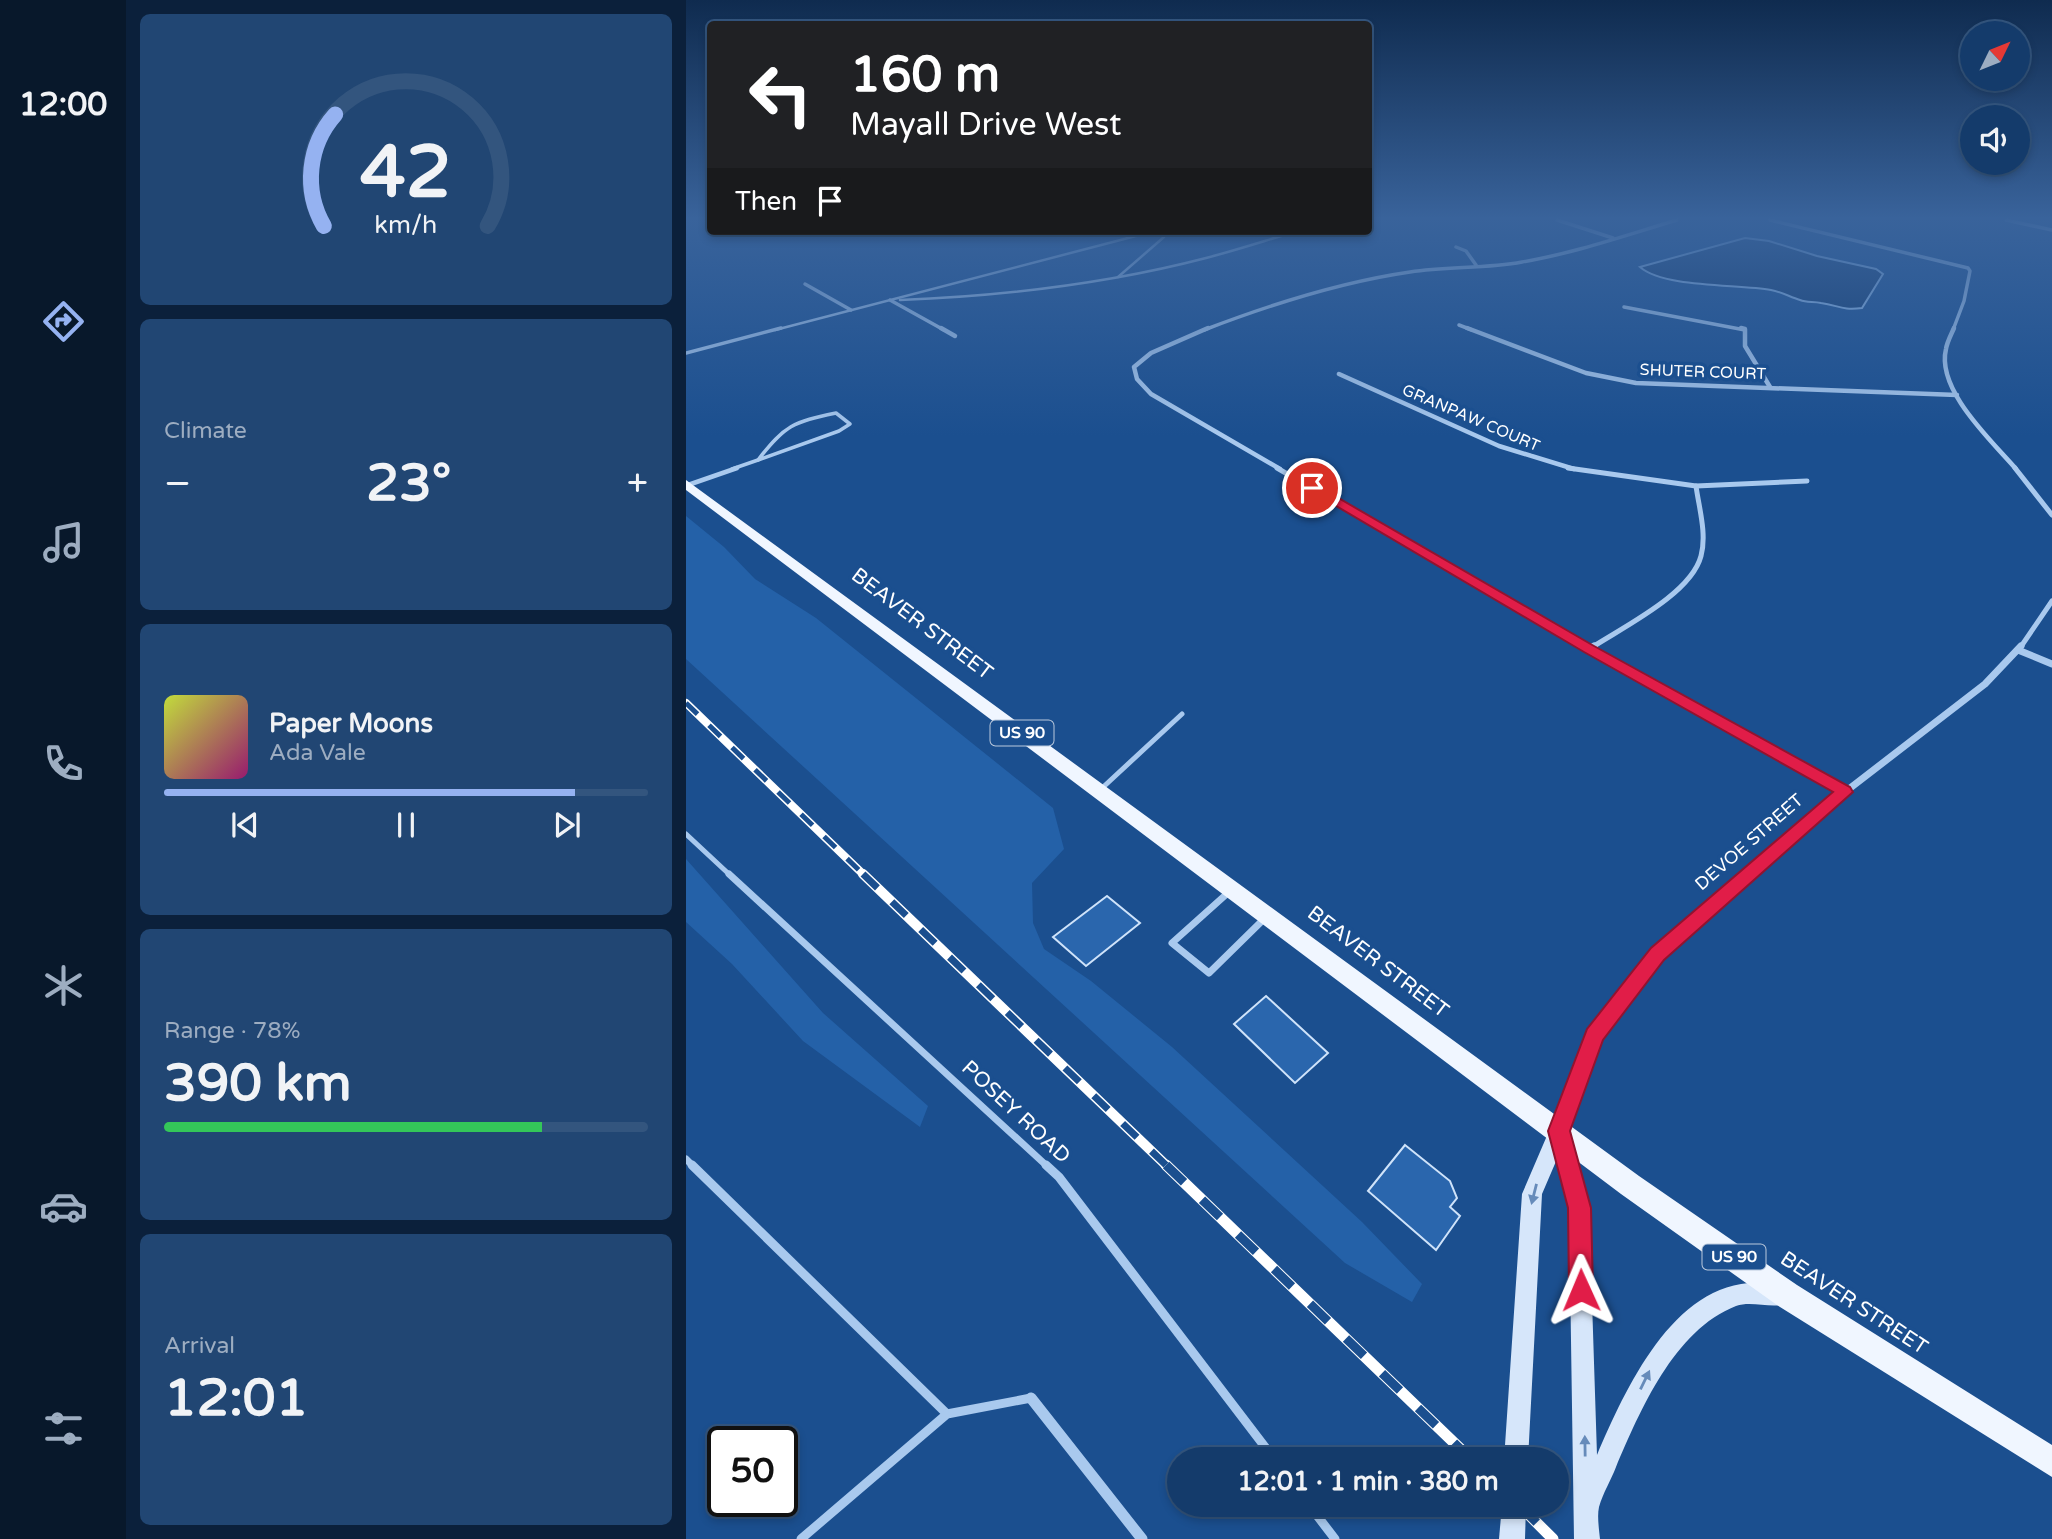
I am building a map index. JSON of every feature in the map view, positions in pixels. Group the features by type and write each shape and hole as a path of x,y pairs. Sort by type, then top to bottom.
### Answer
{"main road":[{"name":"BEAVER STREET","path":"687,484 1559,1131 1787,1294 2052,1462"},
{"name":"DEVOE STREET","path":"1518,1447 1532,1194 1559,1131"},
{"path":"1559,1131 1579,1208 1587,1539"},
{"path":"1586,1508 1649,1370 1693,1320 1734,1295 1787,1294"},
{"path":"1512,1539 1513,1517"}],"street":[{"path":"819,292 851,310"},
{"path":"1322,292 1175,340 1139,361 1134,368 1137,379 1151,394 1589,649 1845,792"},
{"path":"1967,292 1945,351 1947,370 1956,395 2052,515"},
{"path":"890,300 955,336"},
{"path":"1624,307 1745,329 1745,346 1770,387"},
{"name":"SHUTER COURT","path":"1459,325 1600,378 1661,385 1956,395"},
{"name":"GRANPAW COURT","path":"1339,374 1499,446 1549,463 1613,477 1696,486 1807,481"},
{"path":"1589,649 1676,591 1697,568 1703,531 1696,486"},
{"name":"DEVOE STREET","path":"1559,1131 1594,1035 1657,954 1845,792 1959,705 2018,650 2052,601"},
{"path":"2018,650 2052,664"},
{"path":"1031,1398 1142,1539"}],"lane":[{"path":"686,353 921,292"},
{"path":"890,300 1025,292"},
{"path":"687,484 758,460 839,431 850,424 836,413 806,419 779,433 758,460"},
{"path":"1100,790 1182,714"},
{"name":"POSEY ROAD","path":"686,834 1059,1177 1265,1447"},
{"path":"1233,889 1172,943 1209,972 1268,915"},
{"path":"686,1159 947,1413"},
{"path":"801,1539 947,1413 1031,1398"},
{"path":"1318,1517 1335,1539"}],"shaded area":[{"path":"1779,292 1872,292 1862,308 1850,309 1803,301"},
{"path":"686,516 724,547 755,579 816,618 1053,808 1064,849 1032,883 1033,923 1044,949 1091,981 1172,1047 1362,1222 1422,1284 1412,1302 1345,1263 686,659"},
{"path":"686,859 823,1013 928,1106 920,1127 803,1041 732,964 686,922"}],"building":[{"path":"1107,896 1140,923 1086,966 1053,937"},
{"path":"1266,996 1328,1053 1295,1083 1234,1024"},
{"path":"1405,1145 1450,1181 1457,1198 1450,1207 1460,1216 1436,1250 1368,1191"}],"railway":[{"path":"686,703 865,876"},
{"path":"863,874 1168,1167"},
{"path":"1166,1165 1459,1447"},
{"path":"1531,1517 1553,1539"}],"route":[{"path":"1312,488 1589,649 1845,792 1657,954 1594,1035 1559,1131 1579,1208 1581,1290"}]}
